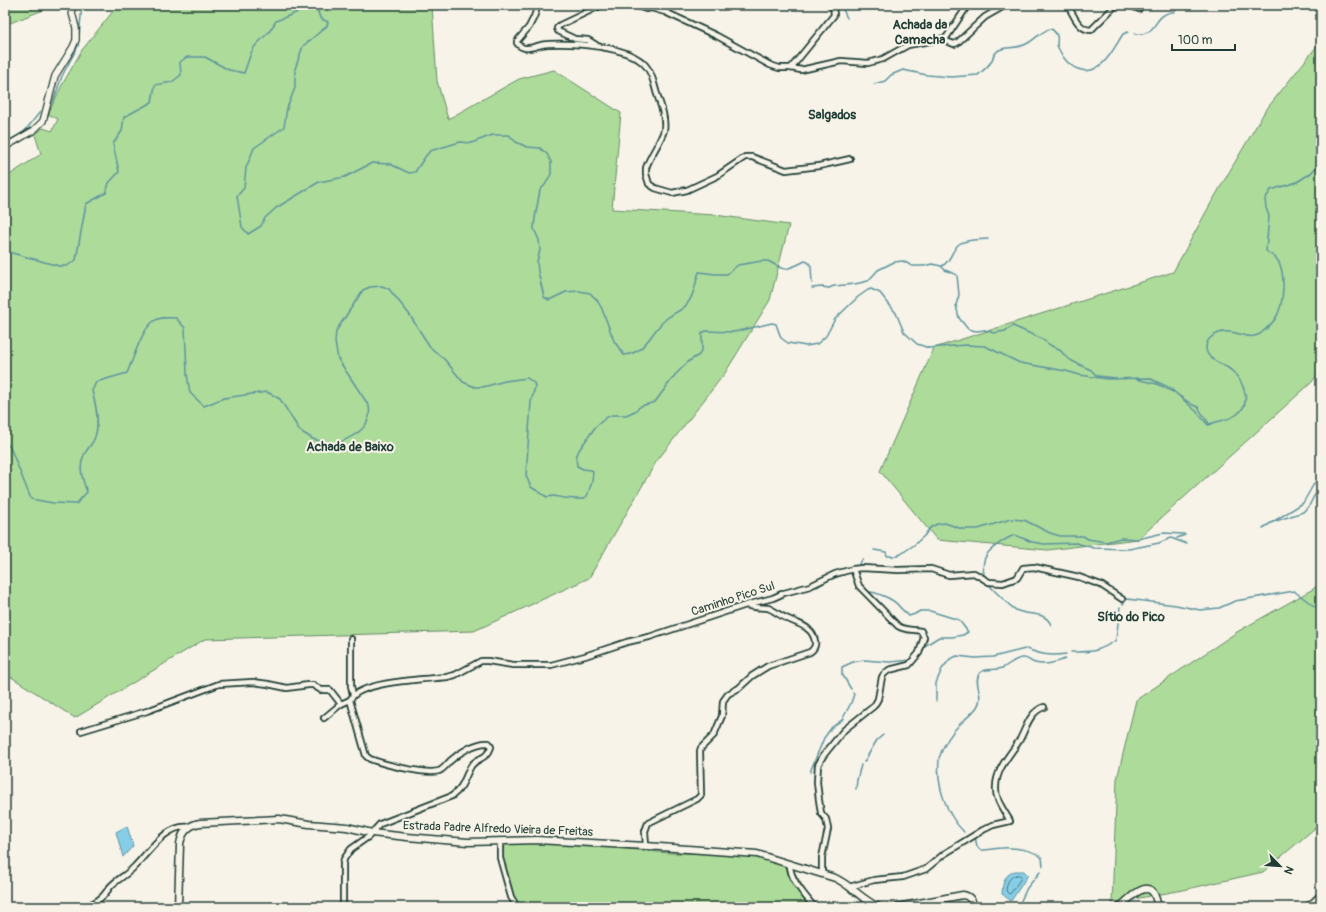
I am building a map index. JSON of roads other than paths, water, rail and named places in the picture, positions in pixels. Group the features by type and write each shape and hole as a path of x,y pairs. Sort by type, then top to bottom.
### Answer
{"main road":[{"name":"Estrada Padre Alfredo Vieira de Freitas","path":"189,827 200,823 279,819 309,824 347,827 394,836 468,842 536,840 757,854 840,880 879,907"},
{"path":"178,907 180,844 183,834 189,827"},
{"path":"1120,907 1140,890 1144,889 1151,890 1154,894 1158,907"},
{"path":"897,907 963,895 972,901 973,907"},
{"path":"1307,907 1321,895"}],"street":[{"path":"5,148 34,130 43,121 55,76 73,48 76,40 76,28 70,5"},
{"path":"538,5 529,27 517,43 520,47 527,48 546,44 596,45 607,47 632,56 640,60 646,66 650,73 664,115 665,123 664,132 646,168 649,184 655,188 672,193 687,190 717,176 745,157 752,157 786,170 819,166 850,159"},
{"path":"596,45 588,40 569,37 558,31 557,28 560,25 602,5"},
{"path":"634,5 646,9 651,8 665,12 717,36 770,65 779,68 801,70 841,61 868,63 883,59 908,45 946,38 968,5"},
{"path":"791,68 834,15 833,5"},
{"path":"946,38 946,41 949,43 957,43 985,17 1006,5"},
{"path":"1068,5 1082,28 1086,30 1091,30 1114,7 1118,5"},
{"path":"1129,5 1139,9"},
{"name":"Caminho Pico Sul","path":"324,718 360,691 393,682 447,677 455,675 481,661 513,665 551,665 585,656 746,605 773,598 790,591 810,586 835,574 853,569 931,569 948,575 974,573 989,582 1003,583 1017,578 1023,568 1034,567 1074,575 1096,582 1122,599"},
{"path":"822,874 822,857 828,828 819,800 817,782 818,765 823,756 844,730 874,706 878,699 882,677 884,674 890,670 909,665 919,653 924,637 921,631 902,629 898,626 859,586 853,569"},
{"path":"646,846 645,831 651,820 697,799 701,795 700,751 701,748 714,735 722,716 723,701 725,697 739,688 752,676 768,666 810,652 814,649 815,639 804,626 769,609 746,605"},
{"path":"343,907 344,859 351,849 372,833 380,824 452,796 459,790 471,766 475,762 486,757 491,747 489,743 484,742 460,753 438,771 426,771 400,767 377,761 366,756 352,697 351,639"},
{"path":"81,731 147,711 219,684 253,682 288,688 313,685 321,690 330,690 341,704"},
{"path":"849,887 874,880 903,877 922,871 944,854 983,830 993,825 1010,821 996,794 998,777 1008,755 1019,741 1027,723 1038,709 1044,707"},
{"path":"86,907 102,897 112,884 134,867 159,839 178,828 183,826 189,827"},
{"path":"500,841 500,858 511,897 517,907"},
{"path":"790,864 792,877 814,907"}],"water":[{"path":"127,826 133,846 123,857 116,832"},
{"path":"1015,871 1024,871 1028,875 1011,901 1002,894 1003,886 1006,877"}],"waterway":[{"path":"79,37 82,5"},
{"path":"5,251 59,266 67,266 76,260 86,204 106,193 109,183 119,172 113,144 122,131 124,117 152,102 155,85 172,82 181,75 180,62 187,57 205,57 229,70 244,73 255,46 269,32 276,21 298,12 309,5"},
{"path":"310,5 316,6 320,18 328,22 327,26 303,46 295,69 295,88 287,108 284,127 254,148 246,168 244,188 237,196 242,227 248,234 261,226 265,218 276,208 319,182 345,177 372,163 390,164 409,173 415,172 430,151 460,142 471,143 493,135 509,135 516,142 527,147 540,148 547,154 551,162 551,174 545,185 540,190 534,229 539,240 540,250 537,262 544,297 549,300 566,292 579,291 590,293 597,300 602,309 614,341 624,355 638,351 665,320 685,306 692,297 699,272 727,274 738,265 762,261 768,261 786,269 805,261 811,266 812,283"},
{"path":"841,5 847,18"},
{"path":"1135,34 1143,34 1148,32 1162,16 1167,13 1174,12 1181,5"},
{"path":"874,84 885,81 891,75 903,70 927,75 951,77 978,75 990,64 997,51 1024,45 1049,29 1057,35 1057,45 1068,62 1074,67 1086,71 1100,66 1123,34 1128,32"},
{"path":"53,102 62,76 78,46 78,41"},
{"path":"5,143 24,132 40,112"},
{"path":"5,442 10,447 31,499 53,503 76,504 87,492 82,477 81,468 85,453 92,443 96,431 97,414 92,391 96,382 127,373 138,345 149,325 157,319 176,318 185,328 187,374 190,393 204,406 224,398 267,392 280,399 300,431 313,439 334,445 348,439 360,431 368,421 369,414 369,406 338,359 335,342 336,331 363,290 370,287 382,286 389,289 409,314 430,347 445,360 463,382 475,387 483,387 505,381 527,378 534,383 535,387 531,402 526,476 531,487 547,497 554,496 583,499 587,496 592,482 593,471 577,466 576,457 579,450 596,426 607,417 612,415 626,415 635,411 641,406 655,402 675,375 689,361 699,355 702,349 702,333 706,331 734,332 772,323 776,324 781,338 788,343 806,346 817,344 826,336 835,319 858,297 871,289 880,293 896,313 904,332 917,344 929,348 965,345 985,346 1020,363 1080,375 1107,379 1149,378 1170,388 1196,411 1209,425 1236,415 1244,405 1245,393 1240,381 1232,371 1216,362 1209,356 1206,348 1208,340 1214,335 1222,332 1256,336 1273,321 1280,306 1283,288 1282,271 1276,258 1266,251 1269,216 1265,199 1271,190 1297,182 1311,173 1321,161"},
{"path":"942,266 947,262 957,246 962,242 988,239"},
{"path":"812,288 829,288 868,281 878,270 894,262 903,261 912,266 932,264 941,266 945,270 957,275 959,295 956,305 959,318 968,329 976,331 985,330 994,333 1005,331 1013,326 1040,338 1061,351 1072,361 1091,370 1097,376 1116,378"},
{"path":"1136,379 1157,384 1173,392"},
{"path":"1178,395 1198,407 1209,424 1213,423"},
{"path":"1263,528 1303,503 1315,482 1321,476"},
{"path":"1273,522 1303,512 1321,488"},
{"path":"874,550 886,552 887,556 897,556 914,545 930,528 937,524 945,523 962,529 978,529 1011,519 1024,520 1050,533 1060,536 1083,536 1088,539 1106,542 1121,538 1138,539 1163,533 1184,534"},
{"path":"984,575 983,568 985,558 988,553 999,544 1015,535 1032,542 1044,544 1076,543 1094,548 1129,549 1159,543 1171,538 1187,544"},
{"path":"1177,538 1185,535"},
{"path":"859,564 863,559"},
{"path":"817,587 828,580 852,572"},
{"path":"989,585 1015,610 1041,616 1051,625"},
{"path":"1123,604 1127,599 1176,605 1200,610 1219,608 1235,601 1294,591 1314,606 1321,607"},
{"path":"869,592 892,600 909,616 920,611 930,611 959,620 968,632 963,635 952,637 939,637 926,645 921,652"},
{"path":"1071,652 1084,652 1100,649 1116,640 1120,607"},
{"path":"936,701 936,683 942,669 950,659 957,656 975,658 993,657 1025,649"},
{"path":"1027,649 1037,653 1055,655 1066,654"},
{"path":"939,758 953,732 973,712 979,703 980,694 977,682 981,672 1005,667 1021,658 1025,658 1039,664 1054,663 1065,659"},
{"path":"851,689 842,674 842,667 853,662 864,660 890,662 911,660"},
{"path":"810,772 824,738 832,727 842,720 851,703 853,693"},
{"path":"864,762 877,740 883,735"},
{"path":"939,760 939,779 947,808 964,832"},
{"path":"856,789 861,765"},
{"path":"975,837 977,846 980,850 1007,848 1030,851 1042,858 1043,866"},
{"path":"1018,907 1027,888 1040,872"}],"district":[{"name":"Achada da Camacha","path":"920,32"},
{"name":"Salgados","path":"832,115"},
{"name":"Achada de Baixo","path":"350,447"},
{"name":"Sítio do Pico","path":"1131,617"}]}
